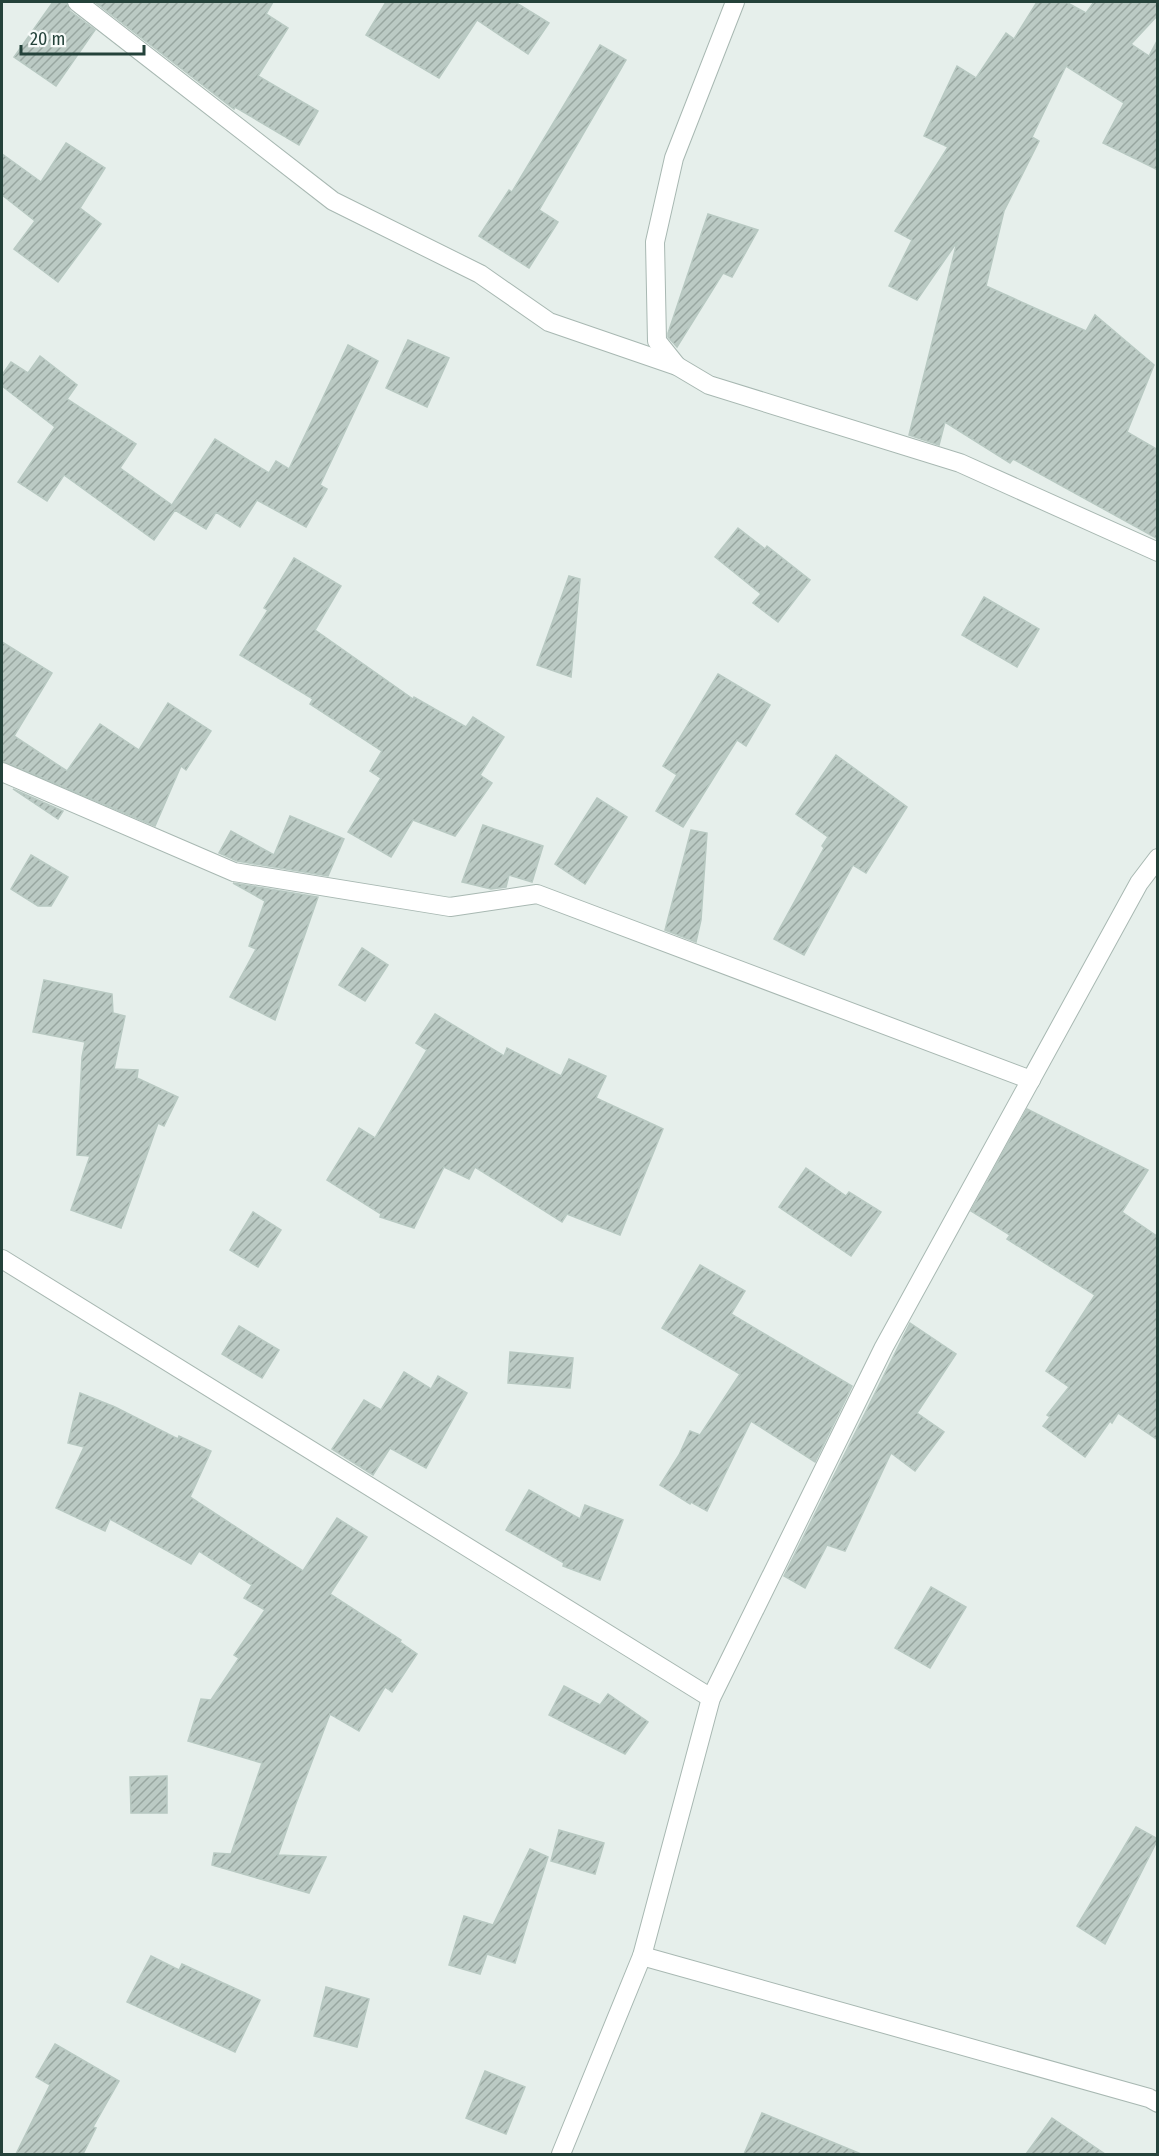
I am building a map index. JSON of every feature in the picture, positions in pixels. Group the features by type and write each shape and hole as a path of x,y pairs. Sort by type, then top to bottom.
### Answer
{"street":[{"path":"77,2 333,201 480,274 549,322 676,366 708,385 960,463 1158,552"},
{"path":"676,366 657,340 654,242 674,158 735,2"},
{"path":"2,772 234,872 450,907 537,894 1031,1080"},
{"path":"561,2154 642,1956 711,1698 884,1347 1139,883 1158,858"},
{"path":"2,1259 711,1698"},
{"path":"642,1956 1149,2098 1158,2103"}],"building":[{"path":"53,2 66,2 70,11 95,30 56,86 14,57"},
{"path":"95,2 273,2 266,14 288,28 258,76 318,111 299,145 235,107 234,109"},
{"path":"386,2 515,2 549,23 528,54 477,20 439,78 366,35"},
{"path":"1037,2 1066,2 1086,13 1094,2 1158,2 1158,15 1131,44 1149,56 1158,39 1158,170 1103,143 1124,103 1066,66 1032,137 1039,141 1004,211 986,286 1086,331 1095,315 1154,365 1127,432 1158,450 1158,539 1013,459 1010,463 945,422 939,445 909,435 957,242 917,300 889,286 912,240 895,231 948,147 924,136 957,66 976,78 1006,33 1014,39"},
{"path":"600,45 626,60 539,210 558,222 529,268 479,236 509,190 512,192"},
{"path":"66,143 105,168 80,208 101,224 58,282 14,249 35,221 2,195 2,154 41,182"},
{"path":"708,214 758,230 732,277 723,273 677,347 668,337 668,333"},
{"path":"408,340 449,358 427,407 386,388"},
{"path":"348,345 378,361 320,485 327,489 306,527 257,500 240,527 216,512 206,529 175,510 154,540 64,475 47,501 18,482 55,427 2,386 2,375 11,362 28,373 40,356 77,385 67,399 136,444 120,468 172,505 215,439 269,473 276,461 289,469"},
{"path":"738,528 765,549 767,546 810,580 778,622 753,603 761,594 715,557"},
{"path":"294,558 341,586 315,630 413,699 414,697 466,727 473,717 504,737 480,775 492,783 455,836 413,820 391,857 348,832 381,778 370,771 382,751 310,704 313,699 240,655 268,610 264,608"},
{"path":"569,576 580,579 571,677 537,665"},
{"path":"984,597 1039,629 1017,667 962,635"},
{"path":"2,642 52,673 14,736 67,771 100,724 139,750 168,703 211,731 186,770 181,766 155,826 2,761"},
{"path":"718,674 770,705 746,746 737,740 683,827 656,811 677,775 663,766"},
{"path":"836,755 907,807 866,873 853,865 804,955 774,939 828,837 796,814"},
{"path":"13,789 63,811 58,819"},
{"path":"597,798 627,817 585,884 555,864"},
{"path":"290,816 344,839 328,876 237,861 219,853 231,831 274,855"},
{"path":"483,825 543,846 532,882 509,875 506,887 491,889 462,882"},
{"path":"691,830 707,833 701,920 696,942 665,930"},
{"path":"31,855 68,877 51,906 38,906 11,889"},
{"path":"233,883 318,897 275,1020 230,997 256,949 249,946 265,901"},
{"path":"362,948 388,965 365,1001 339,985"},
{"path":"44,980 112,994 113,1013 125,1016 114,1069 138,1070 137,1078 178,1097 164,1126 158,1123 121,1228 71,1210 90,1156 77,1155 82,1057 85,1042 33,1032"},
{"path":"435,1014 504,1056 507,1048 561,1076 569,1059 606,1076 596,1098 663,1129 620,1235 567,1214 562,1222 475,1167 469,1179 444,1167 414,1228 380,1217 381,1214 327,1180 359,1128 375,1138 427,1050 416,1043"},
{"path":"1027,1109 1148,1170 1122,1212 1158,1237 1158,1440 1118,1413 1085,1457 1043,1426 1050,1417 1047,1415 1069,1387 1046,1371 1095,1295 1007,1239 1010,1235 971,1211"},
{"path":"806,1168 846,1196 849,1192 881,1212 851,1256 779,1207"},
{"path":"253,1212 281,1230 258,1267 230,1250"},
{"path":"700,1265 745,1291 731,1314 852,1386 815,1462 751,1421 707,1511 691,1502 690,1504 660,1485 679,1455 690,1431 700,1435 740,1374 662,1328"},
{"path":"910,1323 956,1354 917,1413 944,1432 915,1471 891,1453 845,1551 827,1545 805,1588 784,1576"},
{"path":"239,1326 279,1350 262,1378 222,1354"},
{"path":"510,1352 573,1358 570,1388 508,1383"},
{"path":"404,1372 431,1389 438,1376 467,1393 426,1468 390,1448 373,1475 332,1449 364,1400 381,1410"},
{"path":"80,1393 115,1407 178,1439 179,1436 211,1451 190,1497 303,1571 337,1518 367,1537 330,1594 401,1640 400,1642 417,1654 392,1692 385,1687 359,1731 330,1714 278,1855 326,1857 309,1893 212,1865 214,1853 231,1854 262,1763 188,1741 201,1699 211,1700 239,1658 234,1655 265,1610 244,1598 252,1585 199,1551 191,1564 110,1519 105,1531 56,1508 84,1447 68,1443"},
{"path":"529,1490 580,1519 585,1505 623,1520 600,1580 563,1566 564,1563 506,1530"},
{"path":"931,1587 966,1607 930,1668 895,1648"},
{"path":"564,1686 600,1705 608,1694 648,1722 625,1754 549,1715"},
{"path":"167,1776 167,1813 131,1813 130,1777"},
{"path":"1136,1827 1158,1839 1105,1944 1077,1926"},
{"path":"559,1830 604,1843 595,1874 551,1861"},
{"path":"530,1849 548,1857 515,1963 487,1954 480,1974 449,1965 464,1916 493,1925"},
{"path":"151,1956 179,1970 182,1964 260,2000 235,2052 127,2002"},
{"path":"326,1987 369,1999 357,2047 314,2036"},
{"path":"55,2044 119,2081 93,2127 96,2128 83,2154 16,2154 50,2085 36,2077"},
{"path":"485,2071 525,2087 506,2134 466,2118"},
{"path":"762,2113 861,2154 744,2154"},
{"path":"1052,2118 1105,2154 1026,2154"}]}
